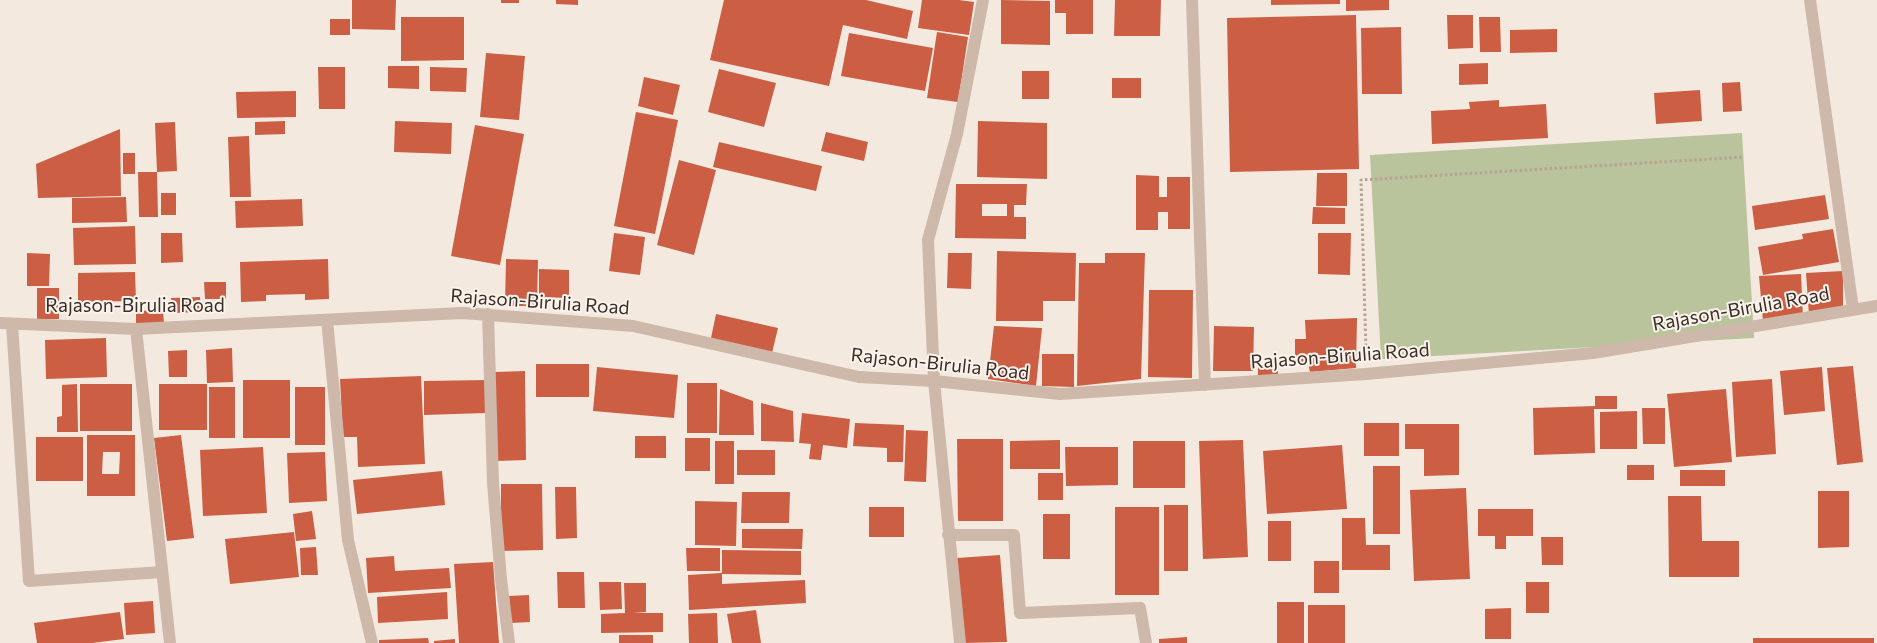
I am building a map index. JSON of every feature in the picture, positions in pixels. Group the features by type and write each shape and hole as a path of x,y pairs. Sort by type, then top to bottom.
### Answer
{"street":[{"path":"960,643 934,381 928,240 957,134 983,0"},
{"path":"1192,0 1205,385"},
{"path":"1810,0 1853,309"},
{"name":"Rajason-Birulia Road","path":"6,324 136,329 463,313 488,314 633,326 859,377 934,381 1060,394 1366,374 1593,353 1877,306"},
{"path":"488,314 494,483 501,579 509,643"},
{"path":"327,320 348,540 372,643"},
{"path":"6,324 29,581 162,572"},
{"path":"136,329 170,643"},
{"path":"948,535 1014,536 1020,613 1140,608 1146,643"}],"path":[{"path":"1366,374 1361,180 1744,157"}],"green space":[{"path":"1742,133 1754,338 1381,359 1370,155"}],"building":[{"path":"352,0 396,0 395,30 352,29"},
{"path":"501,0 519,0 519,3 501,3"},
{"path":"556,0 578,0 578,5 556,4"},
{"path":"724,0 866,0 913,11 907,39 843,25 829,86 710,60"},
{"path":"922,0 974,2 969,35 918,28"},
{"path":"1001,0 1050,1 1050,45 1001,44"},
{"path":"1055,0 1093,0 1093,34 1066,34 1066,13 1055,13"},
{"path":"1115,0 1161,0 1160,36 1114,36"},
{"path":"1271,0 1340,0 1340,4 1271,5"},
{"path":"1346,0 1389,0 1389,10 1346,11"},
{"path":"1356,15 1359,169 1230,172 1227,18"},
{"path":"1447,15 1473,15 1473,48 1448,49"},
{"path":"401,17 464,17 464,60 401,61"},
{"path":"1479,17 1500,17 1501,52 1480,52"},
{"path":"330,19 350,19 350,35 330,35"},
{"path":"1401,27 1402,94 1362,94 1361,28"},
{"path":"1557,29 1557,52 1510,53 1510,30"},
{"path":"937,32 968,37 958,102 927,98"},
{"path":"849,33 933,48 925,91 841,76"},
{"path":"486,53 525,56 519,120 480,117"},
{"path":"1488,63 1488,84 1459,85 1459,64"},
{"path":"388,66 419,66 419,89 388,88"},
{"path":"318,67 345,67 345,109 319,109"},
{"path":"430,67 467,68 466,92 430,91"},
{"path":"719,69 776,83 764,127 708,112"},
{"path":"1022,71 1049,71 1049,99 1022,99"},
{"path":"644,77 680,85 673,115 638,106"},
{"path":"1112,78 1141,78 1141,98 1112,98"},
{"path":"1740,82 1742,111 1723,112 1722,83"},
{"path":"1700,90 1702,121 1656,124 1654,93"},
{"path":"296,91 296,117 237,118 236,92"},
{"path":"1499,100 1499,107 1546,104 1548,138 1432,144 1431,111 1470,109 1469,102"},
{"path":"636,112 678,120 655,234 614,226"},
{"path":"285,121 285,134 255,135 255,122"},
{"path":"395,121 452,123 451,154 394,152"},
{"path":"978,121 1047,123 1047,179 977,177"},
{"path":"175,122 177,171 157,172 155,123"},
{"path":"475,125 524,134 500,265 451,256"},
{"path":"120,129 121,196 38,198 36,164"},
{"path":"826,132 868,142 864,161 821,151"},
{"path":"249,136 251,197 230,197 228,137"},
{"path":"719,142 822,166 816,191 713,167"},
{"path":"123,153 135,153 135,174 123,174"},
{"path":"679,160 716,170 694,255 657,245"},
{"path":"138,172 157,172 158,217 139,217"},
{"path":"1317,173 1347,173 1347,206 1316,206"},
{"path":"1136,175 1159,176 1159,197 1167,197 1167,177 1190,177 1190,229 1168,229 1168,212 1158,212 1158,230 1136,230"},
{"path":"956,184 1027,184 1026,205 1014,205 1014,217 1026,217 1026,239 955,238","holes":["982,204 1007,204 1007,216 982,216"]},
{"path":"161,193 176,193 176,215 161,215"},
{"path":"1825,195 1829,219 1755,230 1752,206"},
{"path":"126,197 127,222 72,223 72,198"},
{"path":"302,199 303,226 236,228 235,201"},
{"path":"1313,207 1345,208 1345,224 1312,224"},
{"path":"135,226 136,264 74,265 73,228"},
{"path":"1833,229 1839,262 1763,275 1758,247 1803,239 1802,234"},
{"path":"161,233 182,233 183,262 161,263"},
{"path":"614,233 645,237 640,275 609,271"},
{"path":"1318,233 1351,233 1350,275 1318,274"},
{"path":"997,251 1076,253 1075,301 1043,301 1043,321 996,321"},
{"path":"27,253 50,254 49,286 27,286"},
{"path":"948,253 972,253 971,289 947,288"},
{"path":"1105,253 1145,253 1141,379 1077,386 1079,263 1105,263"},
{"path":"328,259 329,299 305,300 305,294 266,295 266,301 241,302 240,262"},
{"path":"506,259 538,260 537,306 505,306"},
{"path":"539,269 569,270 569,298 539,297"},
{"path":"1843,271 1843,307 1809,315 1806,273"},
{"path":"135,272 136,301 78,302 78,273"},
{"path":"1801,274 1803,318 1763,321 1759,276"},
{"path":"204,282 226,282 226,299 205,299"},
{"path":"37,288 59,288 59,319 37,319"},
{"path":"1149,290 1193,290 1192,378 1148,377"},
{"path":"200,297 201,312 172,313 171,298"},
{"path":"163,310 164,324 136,324 136,311"},
{"path":"716,314 778,328 772,353 711,338"},
{"path":"1357,318 1356,368 1310,372 1308,363 1295,363 1295,339 1306,339 1305,320"},
{"path":"994,326 1042,328 1036,386 988,379"},
{"path":"1214,326 1254,327 1253,371 1213,371"},
{"path":"106,338 107,377 46,379 45,340"},
{"path":"232,348 233,382 207,383 206,350"},
{"path":"187,350 187,377 169,377 168,351"},
{"path":"1042,354 1074,354 1074,387 1042,386"},
{"path":"536,364 589,364 589,397 536,397"},
{"path":"1258,365 1278,365 1278,379 1258,379"},
{"path":"1853,366 1863,462 1837,465 1827,368"},
{"path":"597,367 678,375 674,418 593,411"},
{"path":"1822,367 1825,411 1784,415 1780,371"},
{"path":"525,371 526,460 496,461 495,372"},
{"path":"421,376 425,464 358,467 357,437 343,437 340,379"},
{"path":"1772,379 1776,454 1736,457 1732,382"},
{"path":"243,380 290,380 290,438 243,438"},
{"path":"486,380 486,413 424,415 424,381"},
{"path":"687,383 717,383 717,433 687,433"},
{"path":"77,384 78,432 57,432 57,417 62,416 62,385"},
{"path":"80,384 132,384 132,431 80,431"},
{"path":"159,384 207,384 207,430 159,430"},
{"path":"209,387 235,387 235,438 209,438"},
{"path":"295,387 325,387 325,445 295,445"},
{"path":"720,389 753,401 754,435 719,435"},
{"path":"1726,389 1732,462 1674,467 1667,394"},
{"path":"1595,396 1617,396 1617,409 1594,409 1595,453 1534,455 1533,408 1595,406"},
{"path":"761,403 793,411 794,442 761,441"},
{"path":"1642,408 1665,408 1665,444 1643,444"},
{"path":"1637,411 1637,449 1600,449 1600,412"},
{"path":"802,413 850,419 847,448 823,445 821,460 809,459 811,444 799,443"},
{"path":"855,423 904,425 903,462 887,462 887,448 853,446"},
{"path":"1364,423 1399,423 1399,456 1364,456"},
{"path":"1405,424 1459,424 1459,475 1424,476 1424,449 1405,449"},
{"path":"906,430 928,431 926,482 904,481"},
{"path":"87,435 135,435 135,496 87,496","holes":["103,452 120,452 119,474 102,474"]},
{"path":"181,435 194,538 167,541 154,438"},
{"path":"635,436 666,436 666,458 635,458"},
{"path":"36,437 83,437 83,481 36,481"},
{"path":"685,438 710,438 710,471 685,471"},
{"path":"957,439 1003,439 1003,521 958,521"},
{"path":"1060,440 1060,469 1010,469 1010,441"},
{"path":"1243,440 1248,557 1203,559 1199,441"},
{"path":"715,441 734,441 734,484 715,484"},
{"path":"1133,441 1185,441 1185,488 1133,488"},
{"path":"1342,445 1347,509 1267,514 1263,451"},
{"path":"263,447 267,513 203,516 200,450"},
{"path":"1065,447 1118,447 1118,485 1066,486"},
{"path":"737,450 775,450 775,475 737,475"},
{"path":"325,452 327,501 289,503 287,453"},
{"path":"1627,465 1654,465 1654,480 1627,480"},
{"path":"1373,466 1400,466 1400,534 1373,534"},
{"path":"1680,470 1725,470 1725,486 1680,486"},
{"path":"442,471 445,505 357,514 353,480"},
{"path":"1038,473 1063,473 1063,500 1038,500"},
{"path":"501,484 542,484 543,550 501,551"},
{"path":"555,487 576,487 577,538 556,539"},
{"path":"1466,488 1470,579 1414,581 1410,490"},
{"path":"1818,491 1849,491 1849,547 1818,548"},
{"path":"742,492 790,492 789,523 741,523"},
{"path":"1668,496 1701,496 1702,541 1739,541 1739,577 1669,577"},
{"path":"695,501 737,502 736,546 695,545"},
{"path":"1164,505 1188,505 1188,571 1164,571"},
{"path":"869,507 904,507 904,537 869,537"},
{"path":"1115,507 1159,507 1159,595 1115,595"},
{"path":"1478,509 1533,509 1533,536 1506,536 1506,549 1495,549 1495,536 1478,536"},
{"path":"312,511 316,539 296,541 293,514"},
{"path":"1043,514 1070,514 1070,559 1043,559"},
{"path":"1342,518 1365,518 1366,545 1390,545 1390,570 1342,570"},
{"path":"1268,521 1291,521 1291,561 1268,561"},
{"path":"742,529 803,529 802,549 742,548"},
{"path":"294,532 299,577 230,584 225,539"},
{"path":"1541,537 1563,537 1563,565 1542,565"},
{"path":"316,547 318,575 301,575 300,548"},
{"path":"686,548 720,548 720,571 687,571"},
{"path":"722,550 801,551 801,575 722,574 722,584 805,580 806,603 689,610 688,575 722,573"},
{"path":"1000,555 1007,642 962,643 957,558"},
{"path":"394,556 395,571 449,568 451,588 368,593 366,558"},
{"path":"1314,561 1339,561 1339,593 1314,593"},
{"path":"493,562 499,643 459,643 454,564"},
{"path":"557,572 584,572 585,608 558,608"},
{"path":"599,582 621,582 622,609 600,610"},
{"path":"1526,582 1549,582 1549,613 1526,613"},
{"path":"624,583 646,583 646,612 633,613 663,613 663,632 601,633 601,614 625,613"},
{"path":"447,592 448,619 378,623 377,597"},
{"path":"529,595 530,622 511,623 509,596"},
{"path":"153,601 155,633 126,635 124,603"},
{"path":"1277,602 1304,602 1304,643 1277,643"},
{"path":"1308,605 1345,605 1345,643 1308,643"},
{"path":"1511,608 1511,639 1485,639 1485,609"},
{"path":"756,610 761,643 732,643 727,614"},
{"path":"120,612 124,639 92,643 37,643 34,623"},
{"path":"717,613 718,643 689,643 688,614"},
{"path":"619,635 653,635 653,643 619,643"},
{"path":"1187,637 1187,643 1159,643 1159,639"},
{"path":"428,638 429,643 379,643 379,640"},
{"path":"1753,638 1874,638 1874,643 1753,643"},
{"path":"455,639 455,643 434,643 434,641"}]}
